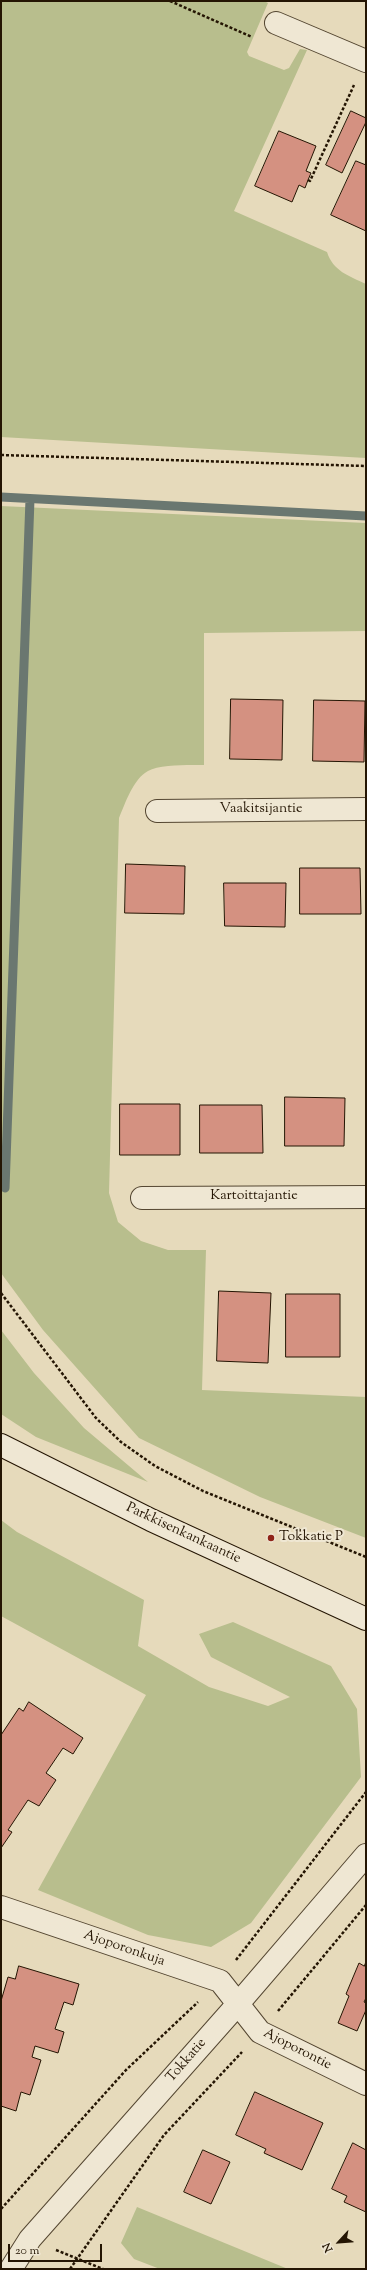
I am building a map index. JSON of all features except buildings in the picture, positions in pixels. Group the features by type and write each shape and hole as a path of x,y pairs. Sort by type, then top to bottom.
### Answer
{"street":[{"path":"276,23 366,61"},
{"name":"Vaakitsijantie","path":"157,811 366,809"},
{"name":"Kartoittajantie","path":"142,1198 366,1197"},
{"name":"Parkkisenkankaantie","path":"1,1445 151,1520 366,1619"},
{"name":"Tokkatie","path":"11,2269 30,2239 237,2005 366,1855"},
{"name":"Ajoporonkuja","path":"1,1907 220,1982"},
{"path":"220,1982 237,2005"},
{"name":"Ajoporontie","path":"237,2005 260,2032 366,2084"}],"path":[{"path":"170,1 253,38 276,23"},
{"path":"308,180 310,181 366,61"},
{"path":"1,455 366,466"},
{"path":"1,1293 96,1418 121,1442 155,1466 203,1491 366,1557"},
{"path":"1,2209 126,2070 220,1982 366,1792"},
{"path":"70,2269 164,2136 260,2032 366,1905"}],"green space":[{"path":"1,1 264,1 268,3 247,52 249,56 284,70 289,68 300,49 307,50 234,211 327,252 333,264 337,268 366,284 366,458 1,437"},
{"path":"1,506 366,523 366,631 204,633 204,765 167,766 148,771 134,786 119,818 109,1193 118,1222 141,1241 168,1250 206,1250 202,1390 366,1397 366,1538 260,1497 139,1438 43,1330 1,1273"},
{"path":"1,1330 34,1373 84,1428 148,1482 36,1437 1,1414"},
{"path":"1,1520 17,1532 144,1600 138,1646 209,1687 268,1706 290,1697 211,1657 199,1634 233,1622 331,1666 357,1709 361,1777 251,1923 211,1947 148,1935 38,1890 146,1695 1,1616"},
{"path":"137,2207 288,2269 160,2269 134,2259 121,2243"}],"waterway":[{"path":"1,497 366,516"},
{"path":"5,1188 30,499"}],"place":[{"name":"Tokkatie P","path":"271,1538"}]}
